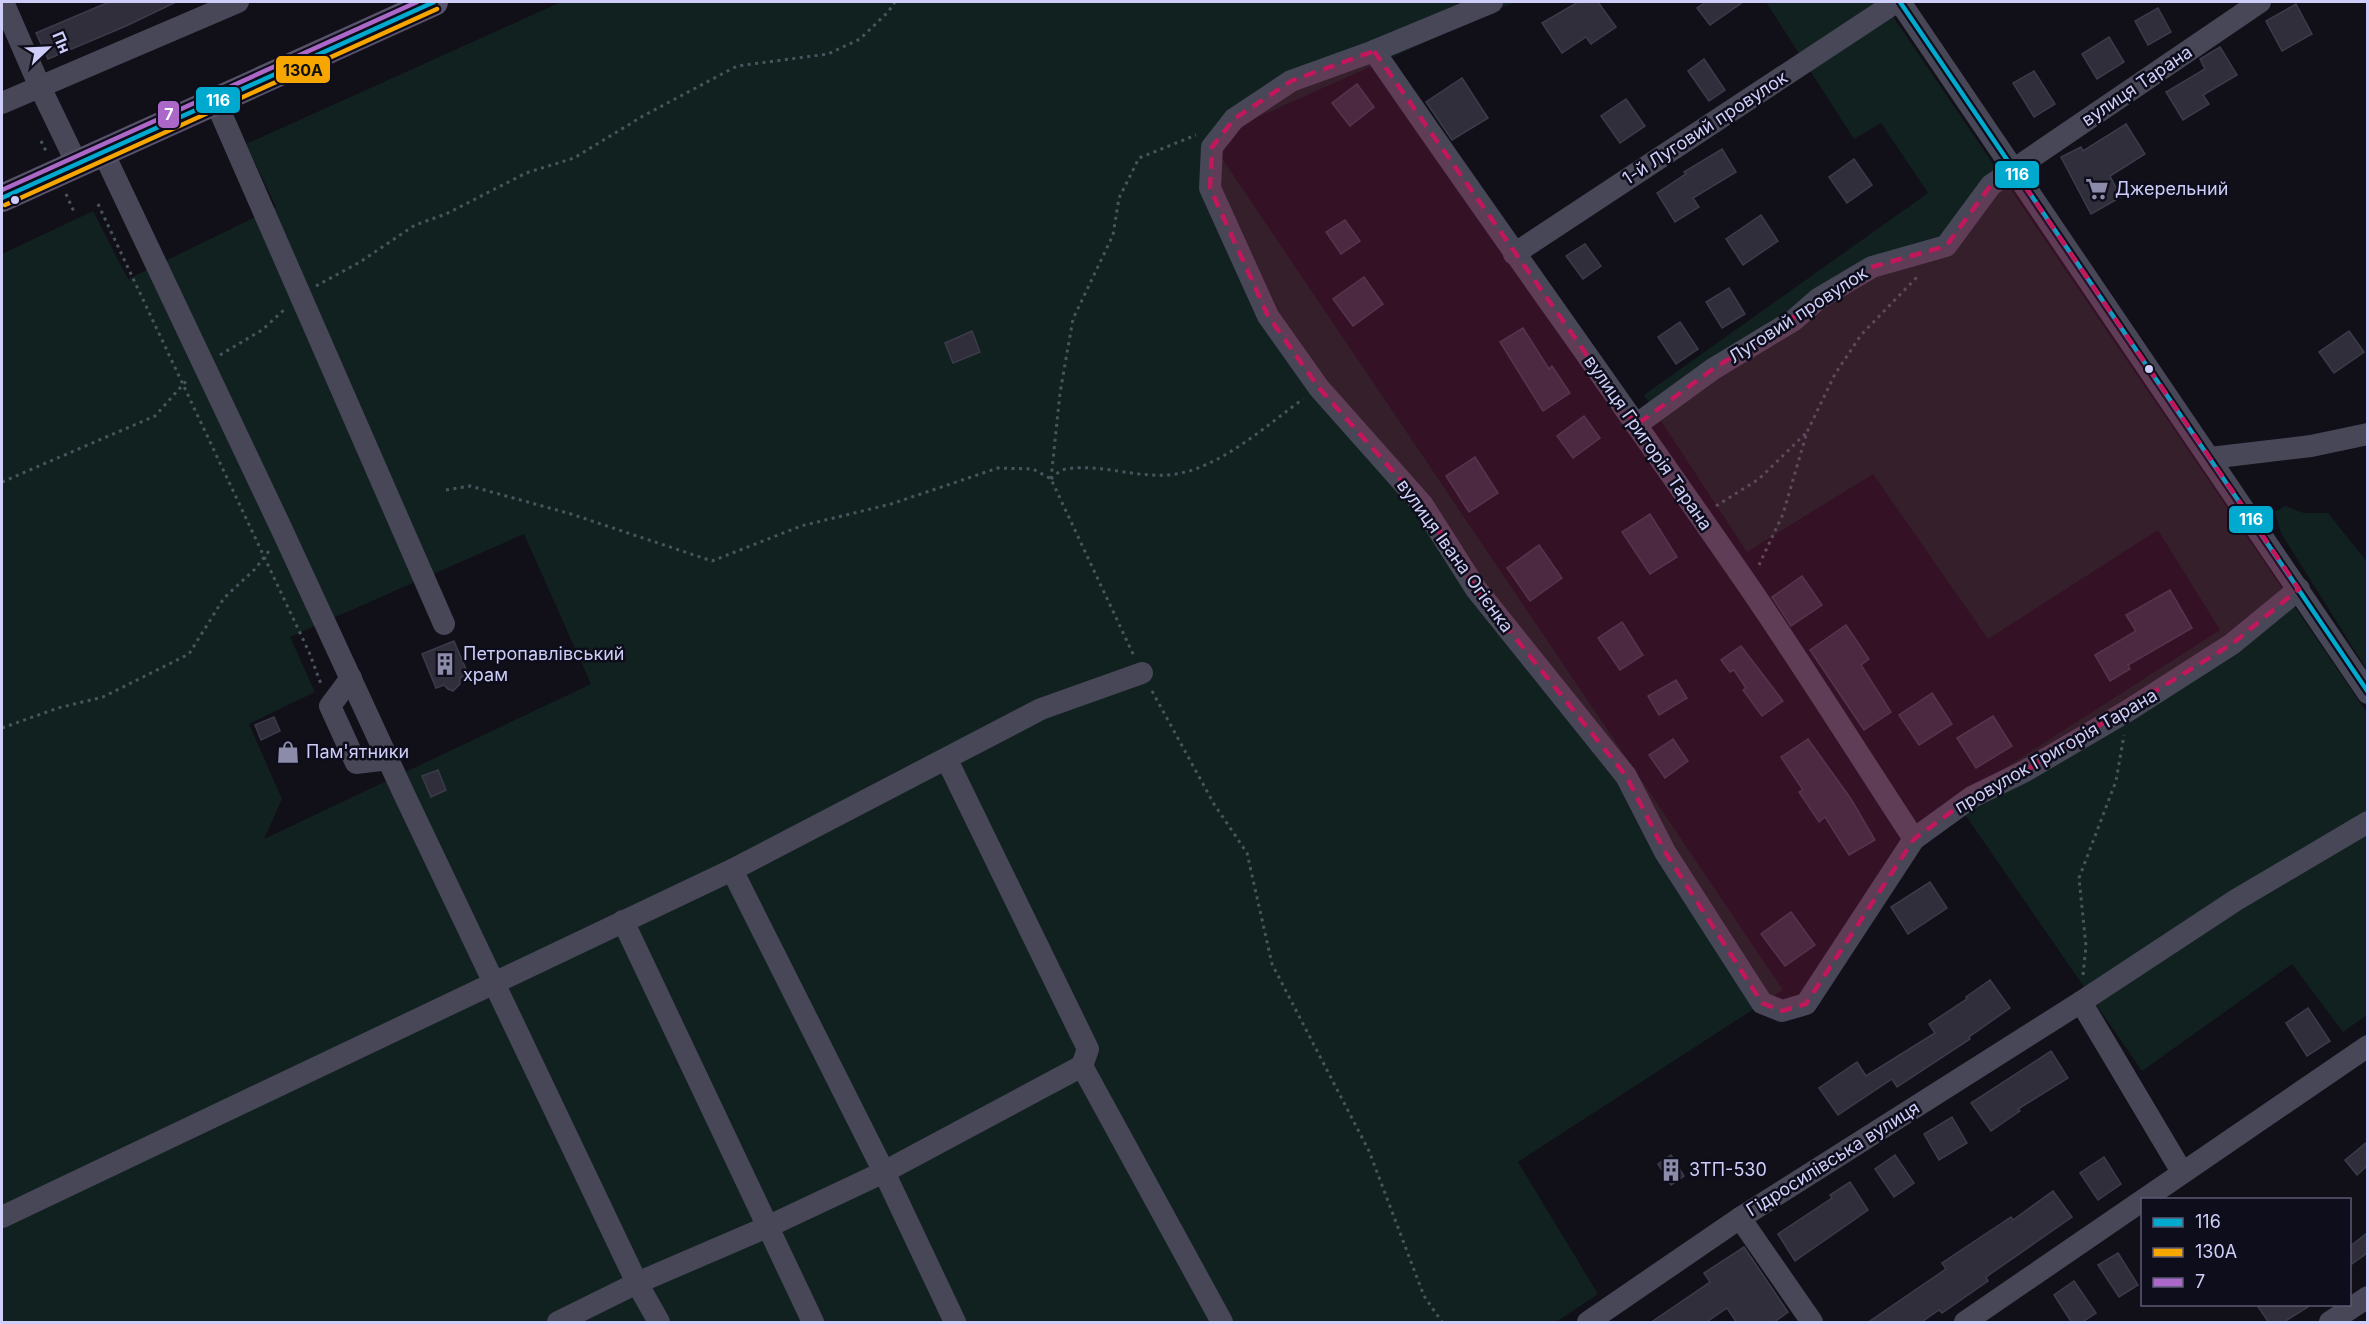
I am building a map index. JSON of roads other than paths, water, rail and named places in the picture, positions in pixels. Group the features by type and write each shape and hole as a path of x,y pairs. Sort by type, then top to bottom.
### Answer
{"main road":[{"path":"2,198 434,2"}],"street":[{"path":"3,2 77,164"},
{"path":"2,103 238,2"},
{"name":"вулиця Івана Огієнка","path":"1492,2 1374,51 1291,81 1234,119 1212,147 1210,188 1268,316 1319,388 1422,504 1476,589 1626,776 1665,852 1762,1003 1782,1011 1806,1004"},
{"path":"1898,2 2299,589 2367,693"},
{"name":"1-й Луговий провулок","path":"1514,254 1898,2"},
{"name":"вулиця Тарана","path":"2014,170 2260,2"},
{"name":"вулиця Григорія Тарана","path":"1374,51 1755,597 1914,839"},
{"path":"215,100 444,624"},
{"path":"103,152 637,1283 659,1323"},
{"name":"Луговий провулок","path":"1636,425 1713,369 1794,320 1818,299 1872,267 1946,246 1991,185 2014,170"},
{"path":"2210,458 2311,446 2367,434"},
{"name":"провулок Григорія Тарана","path":"1806,1004 1914,839 1972,797 2025,771 2129,710 2232,644 2299,589"},
{"path":"2,1217 732,870 1041,709 1142,673"},
{"path":"351,678 330,706 356,764 389,759"},
{"path":"558,1323 637,1283 768,1227 884,1172 1082,1066 1088,1049 947,760"},
{"name":"Гідросилівська вулиця","path":"1588,1323 1740,1218 2081,1002 2236,900 2367,822"},
{"path":"732,870 884,1172 955,1323"},
{"path":"623,921 813,1323"},
{"path":"2081,1002 2182,1172"},
{"path":"2145,1198 2367,1046"},
{"path":"1082,1066 1222,1323"},
{"path":"1965,1323 2141,1201"},
{"path":"1740,1218 1812,1323"},
{"path":"2330,1323 2367,1297"}],"place":[{"name":"Джерельний","path":"2097,189"},
{"name":"Петропавлівський храм","path":"445,664"},
{"name":"Пам'ятники","path":"288,752"},
{"name":"ЗТП-530","path":"1671,1170"}]}
